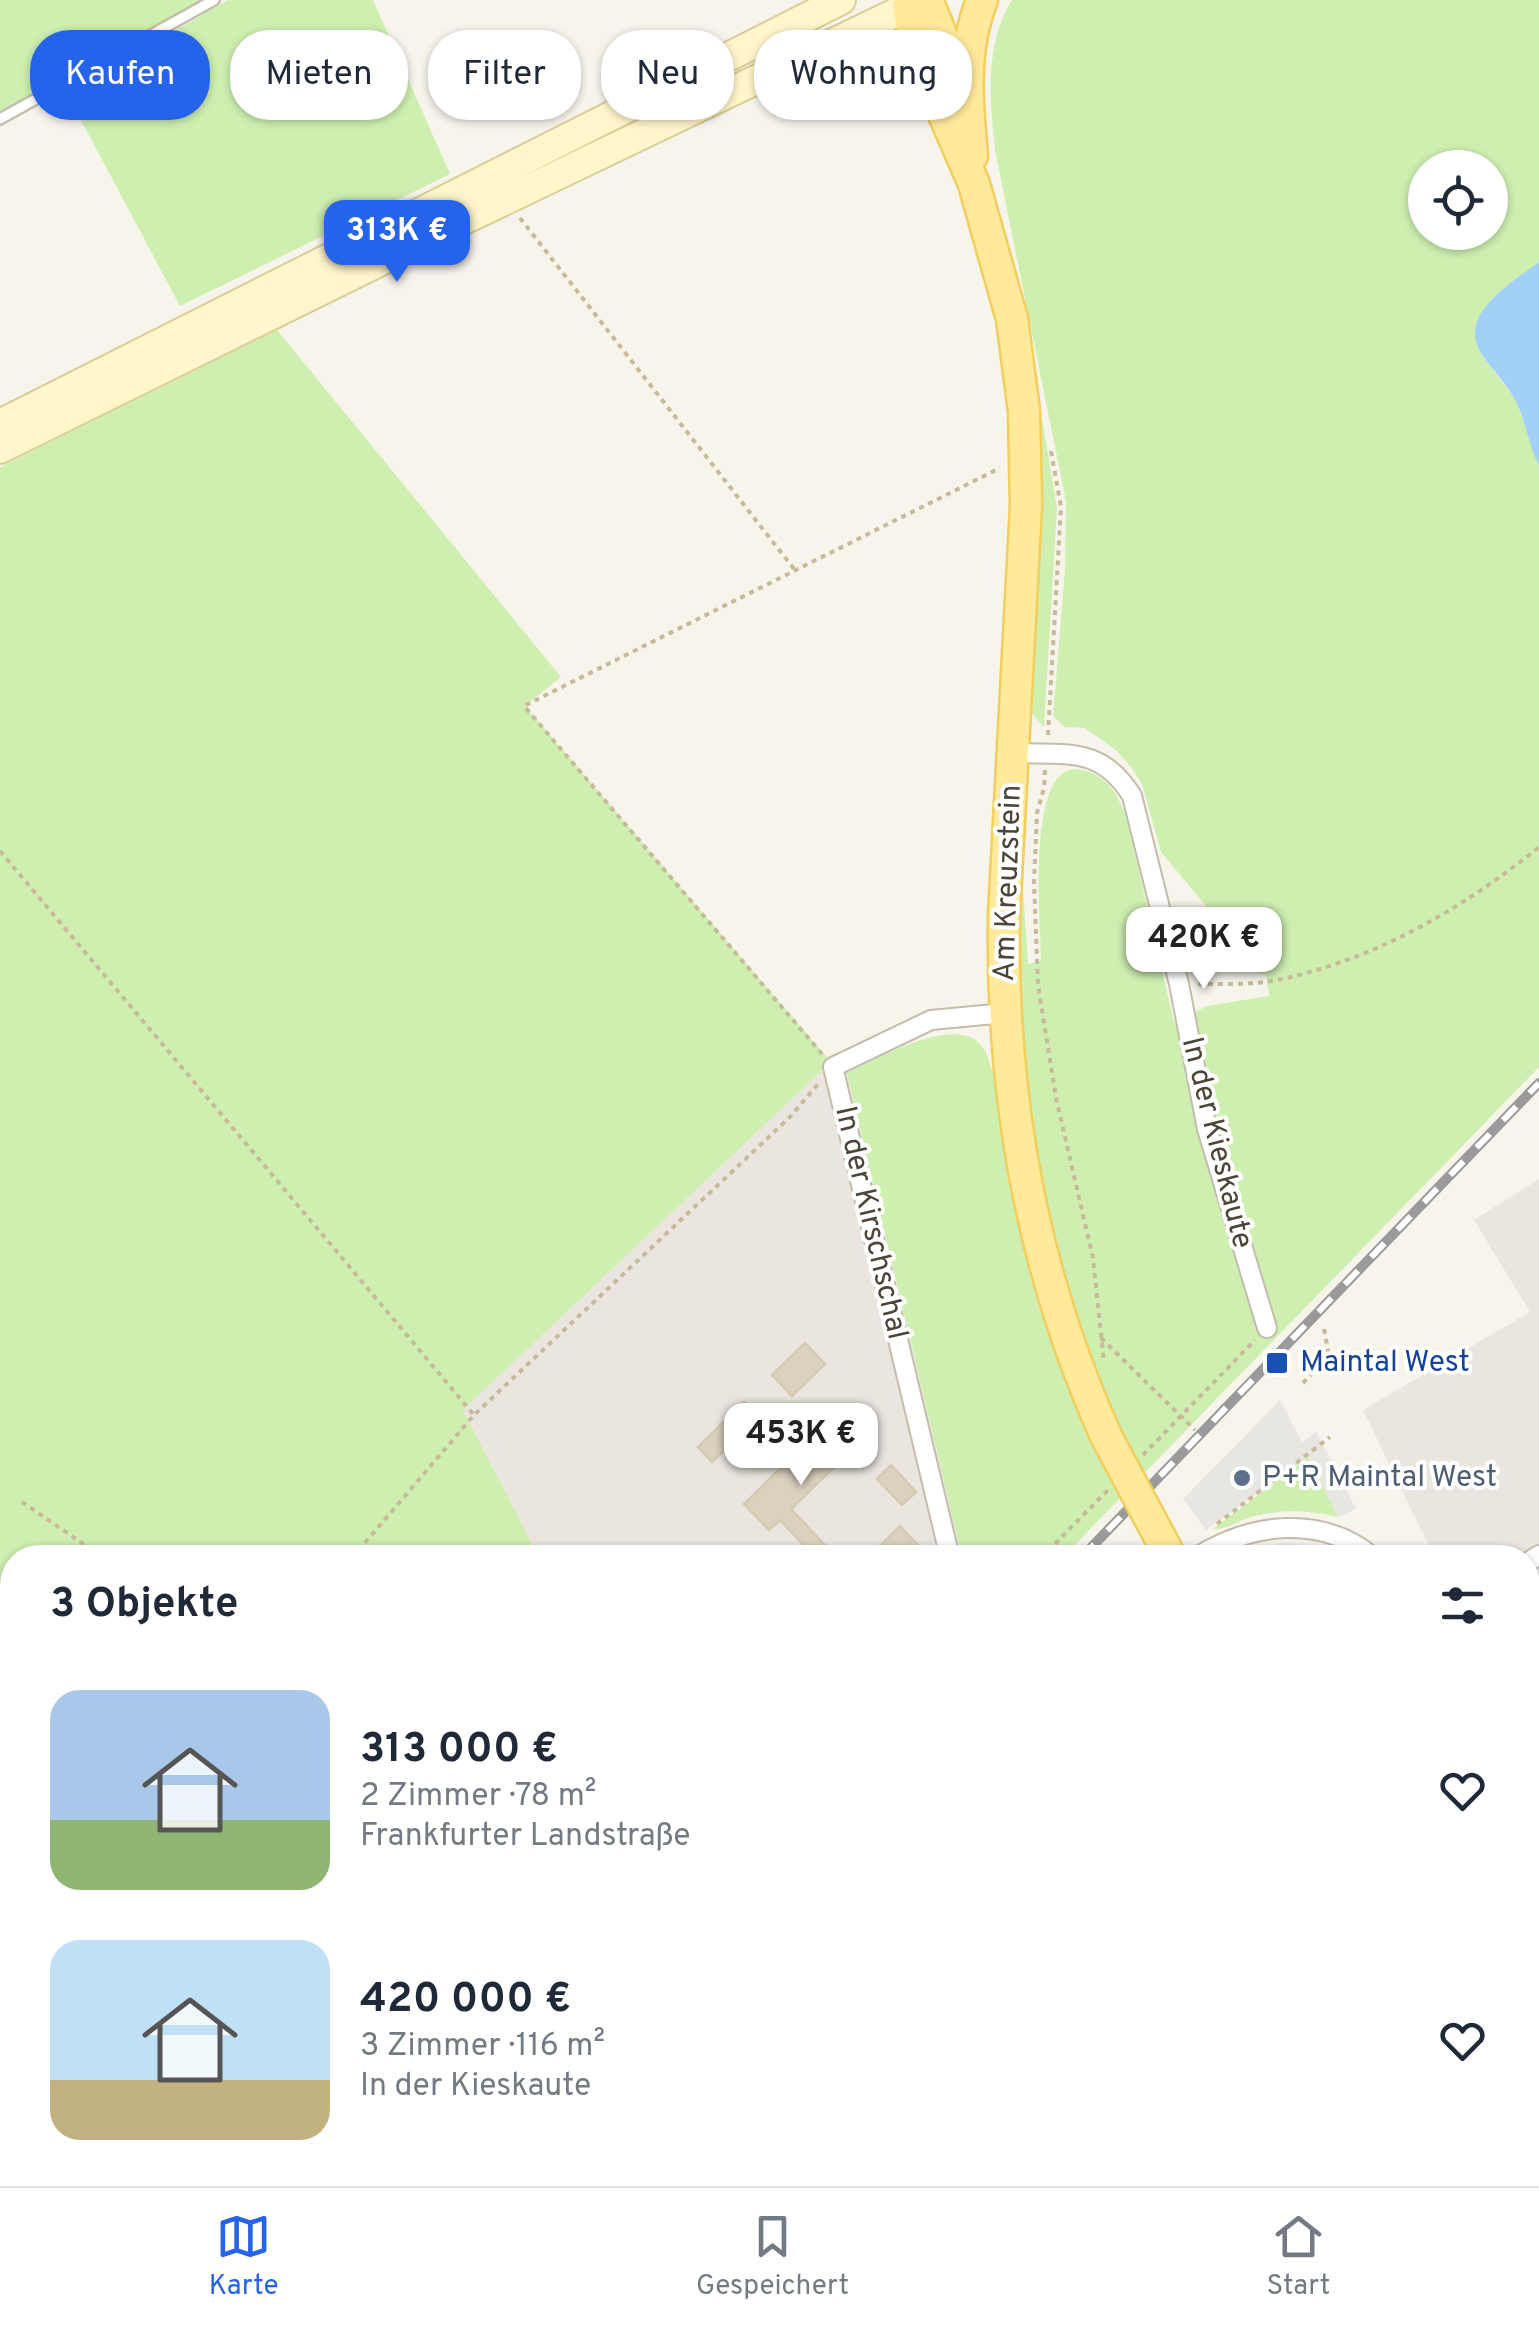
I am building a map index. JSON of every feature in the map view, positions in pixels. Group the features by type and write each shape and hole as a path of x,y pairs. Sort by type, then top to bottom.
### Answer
{"main road":[{"path":"0,424 841,0"},
{"name":"Am Kreuzstein","path":"972,32 982,0"},
{"path":"859,30 916,1 940,30"},
{"name":"Am Kreuzstein","path":"916,1 917,30"},
{"path":"0,449 754,81"},
{"name":"Am Kreuzstein","path":"946,120 974,184 1012,319 1024,411 1026,506 1004,914 1005,1013 1018,1146 1036,1237 1082,1382 1106,1436 1165,1545"},
{"name":"Am Kreuzstein","path":"968,120 974,184"}],"street":[{"name":"In der Kieskaute","path":"1014,753 1084,756 1101,762 1118,775 1132,796 1179,984 1206,1129 1267,1328"},
{"name":"In der Kirschschal","path":"947,1545 833,1067 932,1020 1005,1013"},
{"path":"1219,1545 1278,1528 1314,1528 1356,1545"}],"lane":[{"path":"0,119 214,0"}],"path":[{"path":"519,217 794,569"},
{"path":"363,1545 474,1415 790,1117 833,1067 524,706 991,470 1026,461"},
{"path":"1046,754 1044,788 1037,813 1034,882 1038,984 1056,1098 1093,1258 1105,1371"},
{"path":"1179,984 1279,980 1366,952 1443,915 1539,847"},
{"path":"0,851 474,1415"},
{"path":"1139,1458 1267,1328"},
{"path":"1303,1383 1329,1356 1324,1329"},
{"path":"1101,1338 1195,1430"},
{"path":"1214,1526 1330,1438"},
{"path":"1054,1545 1111,1487"},
{"path":"22,1502 85,1545"}],"shaded area":[{"path":"831,1062 847,1073 959,1545 533,1545 463,1410"},
{"path":"1539,1179 1539,1545 1429,1545 1363,1410 1530,1312 1474,1220"},
{"name":"P+R Maintal West","path":"1280,1400 1302,1442 1316,1432 1356,1509 1338,1517 1309,1457 1206,1530 1183,1499"}],"green space":[{"path":"0,0 204,0 150,30 30,30 30,96 0,113"},
{"path":"228,0 373,0 386,30 230,30 230,120 408,120 408,79 450,174 180,306 81,120 210,120 210,30 175,30"},
{"path":"1012,0 1539,0 1539,262 1491,299 1481,354 1516,400 1539,465 1539,1067 1075,1545 959,1545 847,1073 910,1044 945,1035 961,1035 978,1042 993,1073 1023,1069 1017,882 1023,816 1027,814 1022,873 1028,964 1041,961 1040,846 1052,788 1064,772 1083,770 1100,777 1124,810 1174,1022 1207,1006 1269,996 1266,975 1250,971 1236,961 1211,912 1161,852 1142,784 1131,767 1117,751 1085,728 1065,727 1053,716 1065,570 1066,501 995,150 993,54"},
{"path":"277,330 561,677 525,706 831,1062 463,1410 533,1545 0,1545 0,467"},
{"path":"1037,411 1042,418 1057,508 1044,727 1029,710 1043,513"},
{"path":"1309,1457 1338,1517 1273,1513 1213,1529"}],"water":[{"path":"1539,262 1539,465 1515,400 1476,341 1476,327 1490,302"}],"building":[{"path":"805,1343 825,1364 792,1396 772,1375"},
{"path":"744,1402 759,1417 712,1462 698,1447"},
{"path":"842,1423 860,1442 791,1509 825,1545 804,1545 780,1520 769,1530 744,1504 797,1452 804,1459"},
{"path":"891,1465 916,1492 902,1505 877,1479"},
{"path":"900,1526 918,1545 881,1545"}],"railway":[{"path":"1094,1545 1539,1083"}],"place":[{"name":"Maintal West","path":"1277,1363"},
{"name":"P+R Maintal West","path":"1242,1478"}]}
